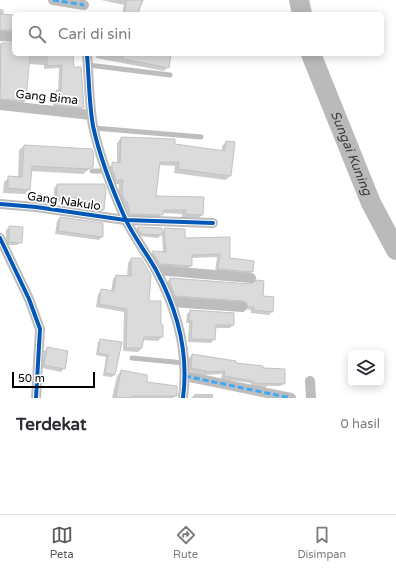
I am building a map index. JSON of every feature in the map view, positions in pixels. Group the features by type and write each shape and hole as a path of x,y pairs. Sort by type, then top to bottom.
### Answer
{"street":[{"path":"53,0 84,6"},
{"path":"0,36 12,37"},
{"path":"86,56 94,128 106,171 126,220 156,270 171,302 180,332 185,376 183,398"},
{"name":"Gang Bima","path":"0,105 92,115"},
{"name":"Gang Nakulo","path":"0,204 36,207 126,220 213,223"},
{"path":"0,238 30,299 40,329 36,398"},
{"path":"156,270 251,278"},
{"path":"171,302 242,307"},
{"path":"185,376 291,398"},
{"path":"310,381 311,398"}],"lane":[{"path":"88,65 170,75"},
{"path":"94,128 201,137"},
{"path":"92,171 106,171"},
{"path":"132,358 184,363"}],"building":[{"path":"127,0 142,0 139,12 124,12"},
{"path":"0,14 12,15 12,30 0,30"},
{"path":"1,43 12,43 12,56 30,56 26,101 0,99"},
{"path":"47,56 73,56 74,67 81,67 84,108 56,105 56,90 61,91 62,65 47,66"},
{"path":"123,56 171,56 169,68 123,59"},
{"path":"121,137 175,139 175,144 225,151 226,141 235,142 231,176 178,169 179,162 160,162 156,196 204,197 203,215 186,214 186,210 164,210 163,215 130,214 127,202 122,194 123,180 116,180 112,168 112,162 120,163"},
{"path":"24,145 92,149 94,155 93,167 88,169 32,166 30,190 8,188 8,176 22,177"},
{"path":"57,184 104,184 106,189 104,210 79,207 79,198 57,198"},
{"path":"60,217 103,223 103,237 58,231"},
{"path":"9,226 23,227 22,243 9,242"},
{"path":"137,227 162,228 162,235 141,234"},
{"path":"164,228 185,229 185,238 230,237 230,258 254,261 253,272 218,269 220,254 192,255 192,266 160,264 152,251 166,252"},
{"path":"131,258 141,258 151,275 149,301 161,301 161,324 163,325 163,337 144,337 142,348 126,348 127,309 99,304 101,289 114,291 116,275 131,276"},
{"path":"170,278 250,284 257,280 264,281 263,296 274,297 273,312 253,310 254,307 248,307 246,302 242,301 175,296 170,283"},
{"path":"190,310 234,313 234,325 216,325 215,340 191,339 192,321 189,320"},
{"path":"100,339 122,342 115,375 105,373 108,355 98,353"},
{"path":"47,347 68,351 65,369 44,365"},
{"path":"192,354 236,361 236,363 263,366 263,368 285,369 285,384 253,383 253,381 224,376 225,371 206,372 191,368"},
{"path":"121,370 147,375 147,382 177,386 177,396 132,396 132,398 116,397"}],"waterway":[{"name":"Sungai Kuning","path":"299,0 302,12"},
{"name":"Sungai Kuning","path":"312,56 371,203 396,250"}],"marked path":[{"path":"53,0 84,5"},
{"path":"185,376 291,398"}],"cycle path":[{"path":"87,56 93,126 103,162 125,218 156,270 170,300 180,332 184,364 183,398"},
{"path":"0,204 36,207 125,220 213,223"},
{"path":"0,238 29,299 40,329 36,398"}]}
